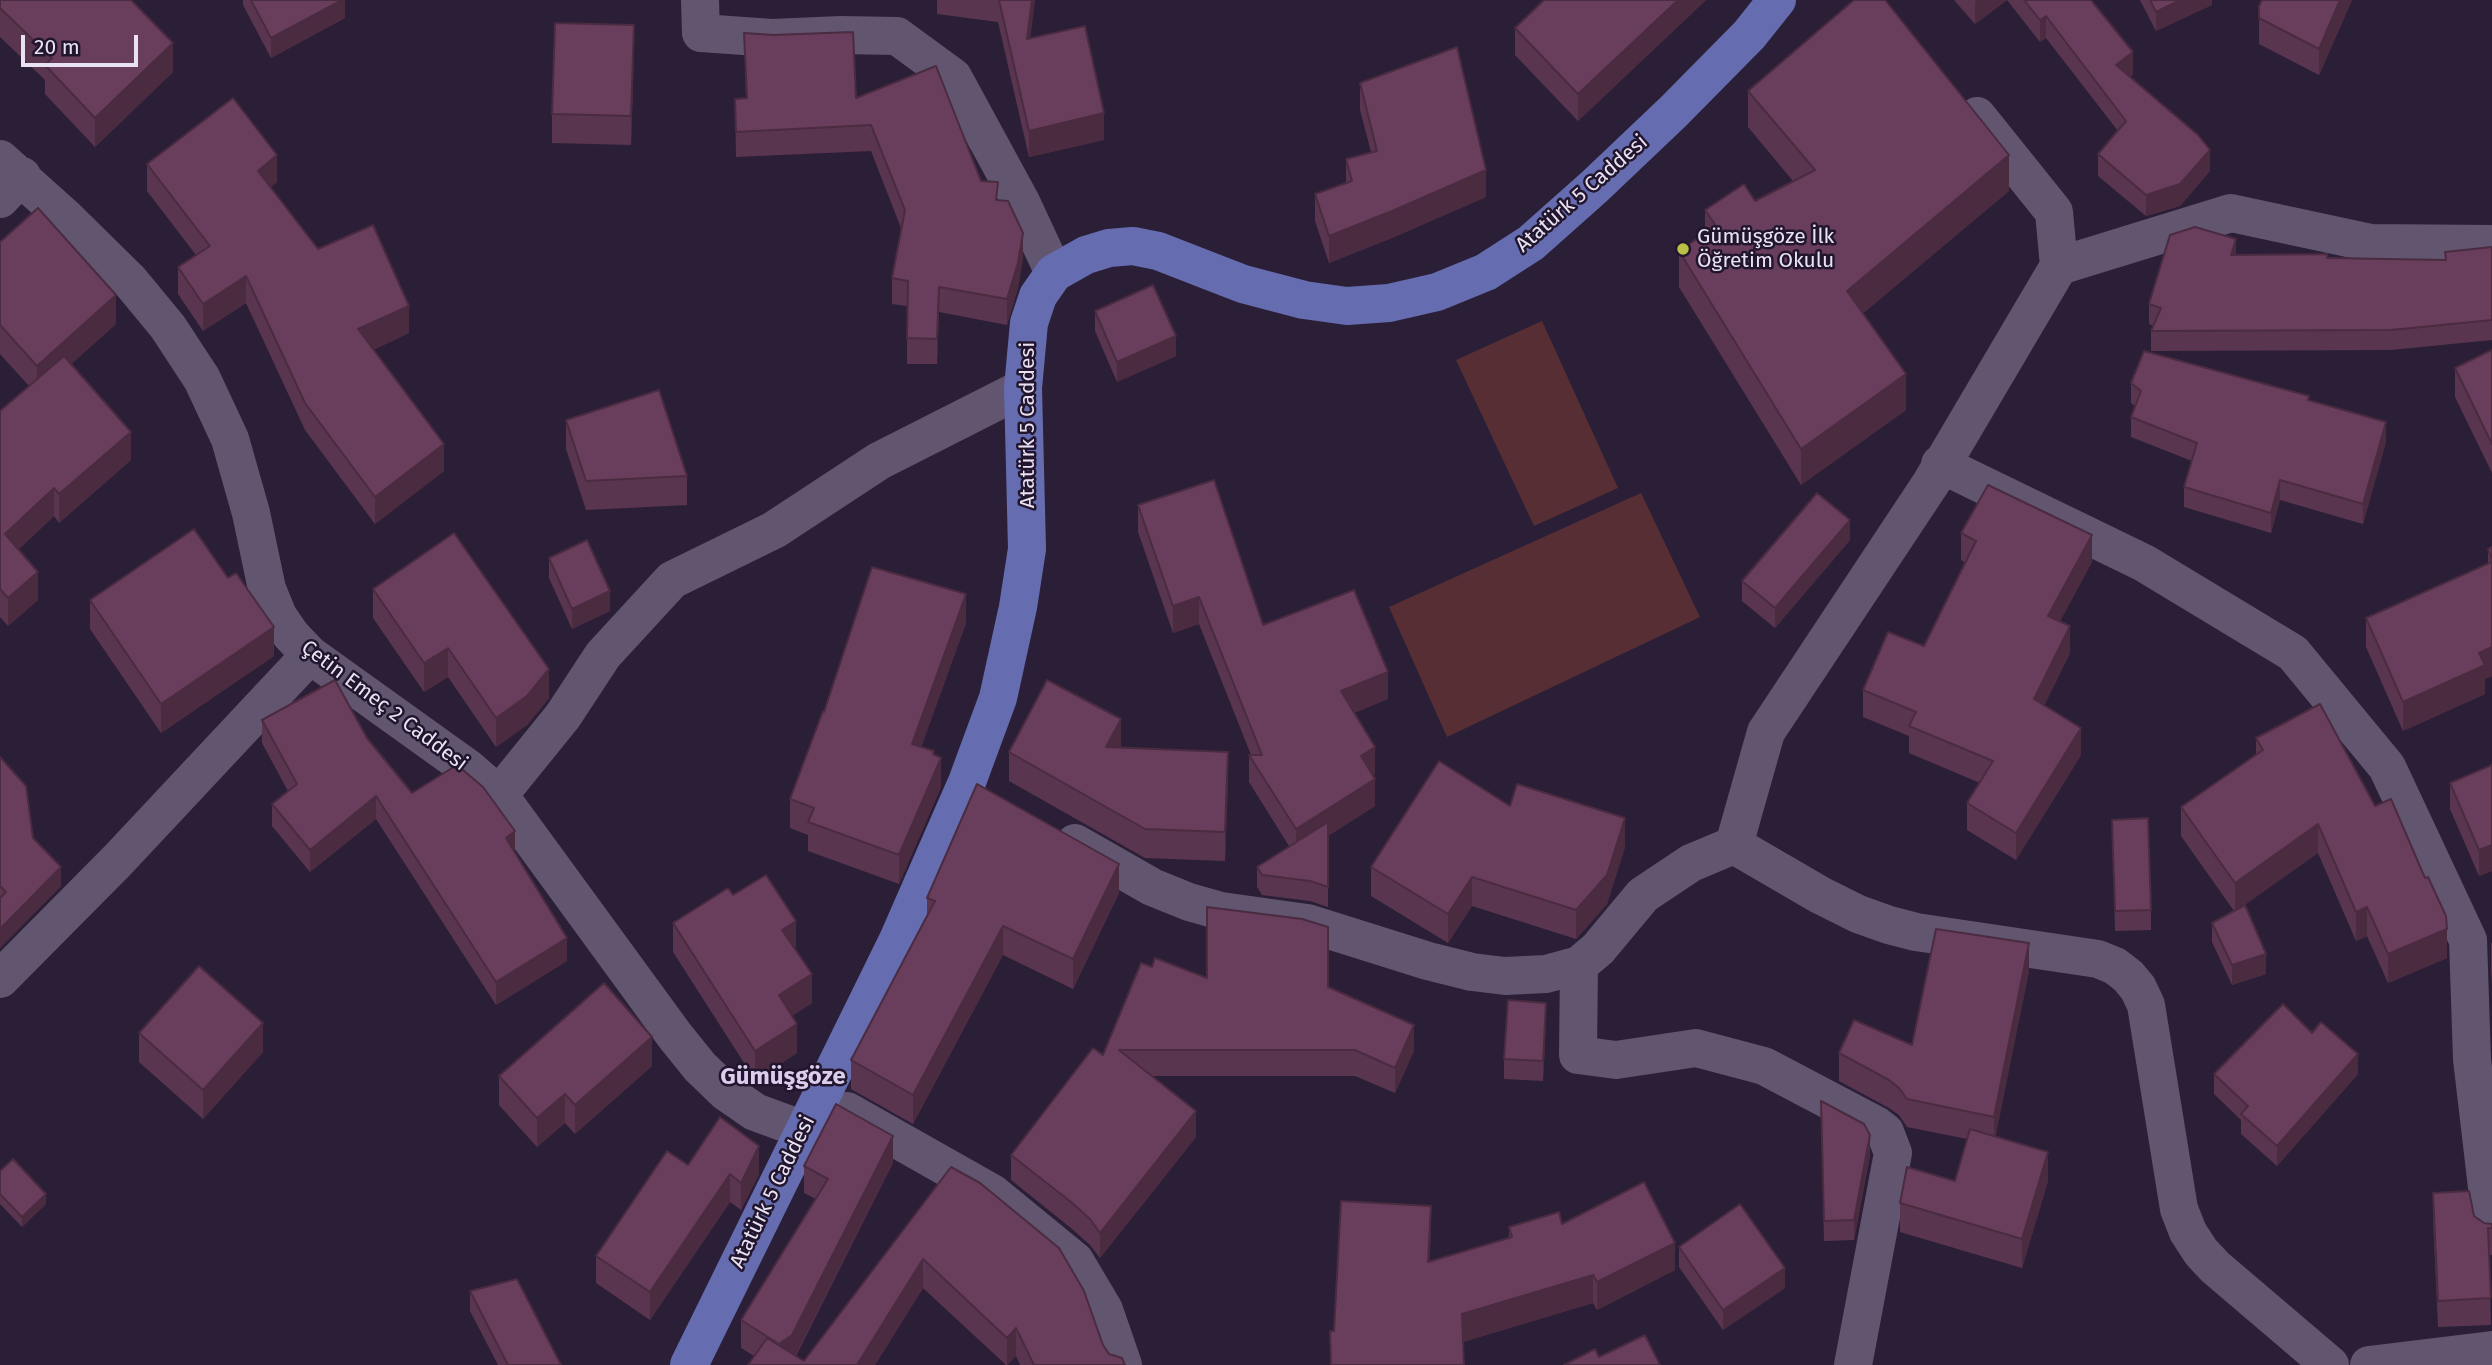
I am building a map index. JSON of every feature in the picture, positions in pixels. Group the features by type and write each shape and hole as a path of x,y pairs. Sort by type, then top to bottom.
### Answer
{"main road":[{"name":"Atatürk 5 Caddesi","path":"689,1365 897,943 967,782 998,698 1018,607 1027,549 1023,388 1029,323 1038,296 1054,273 1086,255 1109,248 1133,246 1158,251 1243,284 1304,300 1347,306 1368,305 1437,292 1486,272 1531,243 1674,112 1749,34 1777,0"}],"street":[{"path":"700,0 701,33 772,38 841,35 897,37 953,77 1021,202 1054,273"},
{"path":"1734,845 1766,732 1923,494 2059,266 2054,212 1952,85"},
{"name":"Çetin Emeç 2 Caddesi","path":"7,178 130,281 168,327 202,379 230,439 251,513 267,589 278,616 291,635 310,655 469,769 499,795 675,1037 700,1067 726,1091 755,1112 812,1113 992,1193 1075,1261 1104,1310 1123,1365"},
{"path":"2059,266 2231,213 2371,243 2492,244"},
{"path":"499,795 563,716 603,655 672,580 774,530 879,461 1023,388"},
{"path":"1941,464 2144,563 2293,653 2387,767 2468,940 2472,1059 2492,1230"},
{"path":"0,979 118,860 310,655"},
{"path":"967,782 1002,802"},
{"path":"1048,828 1152,887 1222,911 1307,923 1472,972 1505,975 1546,974 1579,965 1598,949 1643,895 1691,863 1734,845"},
{"path":"1734,845 1820,895 1858,914 1889,925 1930,934 2098,959 2128,975 2146,1005 2179,1209 2188,1232 2215,1267 2330,1365"},
{"path":"1579,965 1578,1055 1616,1060 1696,1048 1764,1066 1885,1132 1893,1153 1853,1365"},
{"path":"2369,1365 2492,1350"}],"shaded area":[{"path":"1542,321 1618,488 1534,526 1456,360"},
{"path":"1641,493 1700,617 1447,737 1389,607"}],"building":[{"path":"0,0 131,0 173,43 95,118 45,65 52,58 0,8"},
{"path":"251,0 342,0 271,38"},
{"path":"999,0 1032,0 1027,39 1085,26 1104,113 1029,131"},
{"path":"1544,0 1678,0 1578,94 1515,28"},
{"path":"1854,0 1885,0 2009,155 1847,291 1906,374 1801,449 1679,251 1716,226 1705,210 1744,184 1755,201 1815,170 1748,91"},
{"path":"2024,0 2091,0 2133,52 2116,65 2198,135 2210,150 2180,184 2146,195 2098,154 2126,121 2046,16 2040,20"},
{"path":"2150,0 2180,0 2156,12"},
{"path":"2262,0 2340,0 2319,49 2259,18"},
{"path":"555,23 634,25 631,116 552,114"},
{"path":"853,32 856,98 936,66 981,181 998,182 996,200 1008,201 1023,233 1018,263 1007,299 939,287 937,339 907,338 908,281 892,278 905,210 871,125 736,132 735,99 747,98 744,33 773,35"},
{"path":"1457,47 1486,170 1329,236 1315,194 1352,181 1346,159 1377,151 1360,83"},
{"path":"233,98 277,155 258,171 318,249 373,225 409,306 358,329 444,444 375,497 305,403 246,276 203,304 178,267 210,246 147,164"},
{"path":"38,208 116,295 37,366 0,325 0,242"},
{"path":"2195,227 2236,239 2231,255 2327,254 2327,258 2446,260 2445,252 2492,247 2492,320 2391,330 2151,331 2161,308 2149,304 2170,235"},
{"path":"1153,285 1176,336 1117,362 1095,311"},
{"path":"2492,350 2492,444 2455,368"},
{"path":"2144,351 2309,396 2308,400 2386,422 2363,504 2280,480 2271,513 2184,487 2197,443 2131,417 2141,391 2131,383"},
{"path":"64,356 131,432 59,494 54,488 5,534 38,572 8,598 0,589 0,411"},
{"path":"659,390 687,476 586,481 566,420"},
{"path":"1214,480 1263,625 1354,590 1388,672 1341,691 1375,747 1361,756 1375,779 1296,829 1249,755 1262,755 1199,597 1173,606 1138,505"},
{"path":"1988,485 2092,535 2048,616 2070,626 2034,699 2081,728 2016,833 1967,803 1993,761 1909,726 1916,712 1863,690 1888,632 1924,646 1976,541 1961,533"},
{"path":"1817,493 1850,520 1775,608 1742,581"},
{"path":"194,529 228,578 236,573 274,627 161,704 90,600"},
{"path":"454,533 549,669 527,696 496,718 448,648 424,663 373,589"},
{"path":"587,540 610,591 572,609 549,558"},
{"path":"2492,562 2492,647 2479,653 2485,665 2403,702 2366,618"},
{"path":"872,567 966,594 912,744 934,751 933,754 941,758 899,855 808,822 814,808 790,799 824,712"},
{"path":"335,680 367,738 412,793 457,765 483,787 515,831 506,838 567,938 496,982 376,796 310,850 272,804 297,784 262,720"},
{"path":"1047,680 1121,719 1106,747 1228,752 1225,832 1145,829 1009,752"},
{"path":"2320,704 2375,806 2391,799 2425,878 2428,877 2446,916 2447,929 2388,954 2367,907 2356,912 2318,824 2235,883 2181,807 2263,750 2256,738"},
{"path":"0,757 26,786 33,838 61,867 0,929 0,898 6,892 0,886"},
{"path":"1439,761 1510,806 1517,784 1625,818 1607,875 1576,910 1472,877 1448,914 1371,867"},
{"path":"2492,765 2492,845 2479,850 2450,783"},
{"path":"977,784 1119,864 1073,959 1003,926 913,1095 851,1060 935,901 927,898"},
{"path":"2148,818 2151,910 2115,911 2112,820"},
{"path":"1328,822 1328,887 1310,881 1262,875 1257,867"},
{"path":"766,875 796,921 782,930 812,974 779,995 797,1024 755,1051 673,923 728,888 733,895"},
{"path":"2245,905 2266,954 2232,965 2212,923"},
{"path":"1207,907 1302,919 1328,927 1328,987 1414,1025 1395,1068 1355,1050 1119,1050 1196,1111 1100,1233 1090,1219 1071,1202 1011,1155 1093,1048 1103,1055 1141,963 1152,967 1155,958 1207,978"},
{"path":"1936,929 2029,943 1994,1117 1907,1099 1889,1080 1839,1053 1854,1020 1912,1045"},
{"path":"199,966 263,1023 203,1090 139,1033"},
{"path":"604,983 652,1037 575,1105 565,1094 537,1118 499,1076"},
{"path":"1508,1000 1546,1003 1543,1061 1504,1059"},
{"path":"2283,1004 2312,1033 2321,1022 2358,1054 2277,1146 2241,1114 2248,1106 2214,1074"},
{"path":"1821,1101 1864,1124 1870,1135 1854,1220 1824,1221"},
{"path":"836,1104 893,1136 792,1335 779,1344 741,1320 828,1179 804,1166"},
{"path":"720,1117 759,1146 741,1183 730,1174 650,1292 596,1256 667,1151 688,1165"},
{"path":"1970,1129 2048,1152 2022,1239 1900,1203 1907,1167 1955,1181"},
{"path":"13,1159 46,1194 22,1217 0,1194 0,1171"},
{"path":"951,1167 980,1183 1059,1248 1084,1291 1103,1345 1109,1354 1122,1358 1125,1365 1034,1365 1016,1328 1007,1338 923,1259 857,1365 748,1365 767,1338 804,1361"},
{"path":"1644,1182 1675,1243 1597,1282 1593,1275 1462,1314 1464,1365 1331,1365 1330,1331 1334,1331 1341,1201 1431,1206 1428,1262 1512,1237 1509,1227 1559,1212 1562,1224"},
{"path":"2469,1191 2474,1216 2484,1223 2492,1224 2492,1228 2488,1228 2491,1298 2438,1301 2433,1193"},
{"path":"1740,1204 1785,1268 1723,1310 1679,1247"},
{"path":"517,1279 561,1365 508,1365 470,1291"},
{"path":"1645,1335 1660,1365 1564,1365 1595,1349 1599,1357"}],"place":[{"name":"Gümüşgöze İlk Öğretim Okulu","path":"1683,249"}],"district":[{"name":"Gümüşgöze","path":"783,1077"}]}
